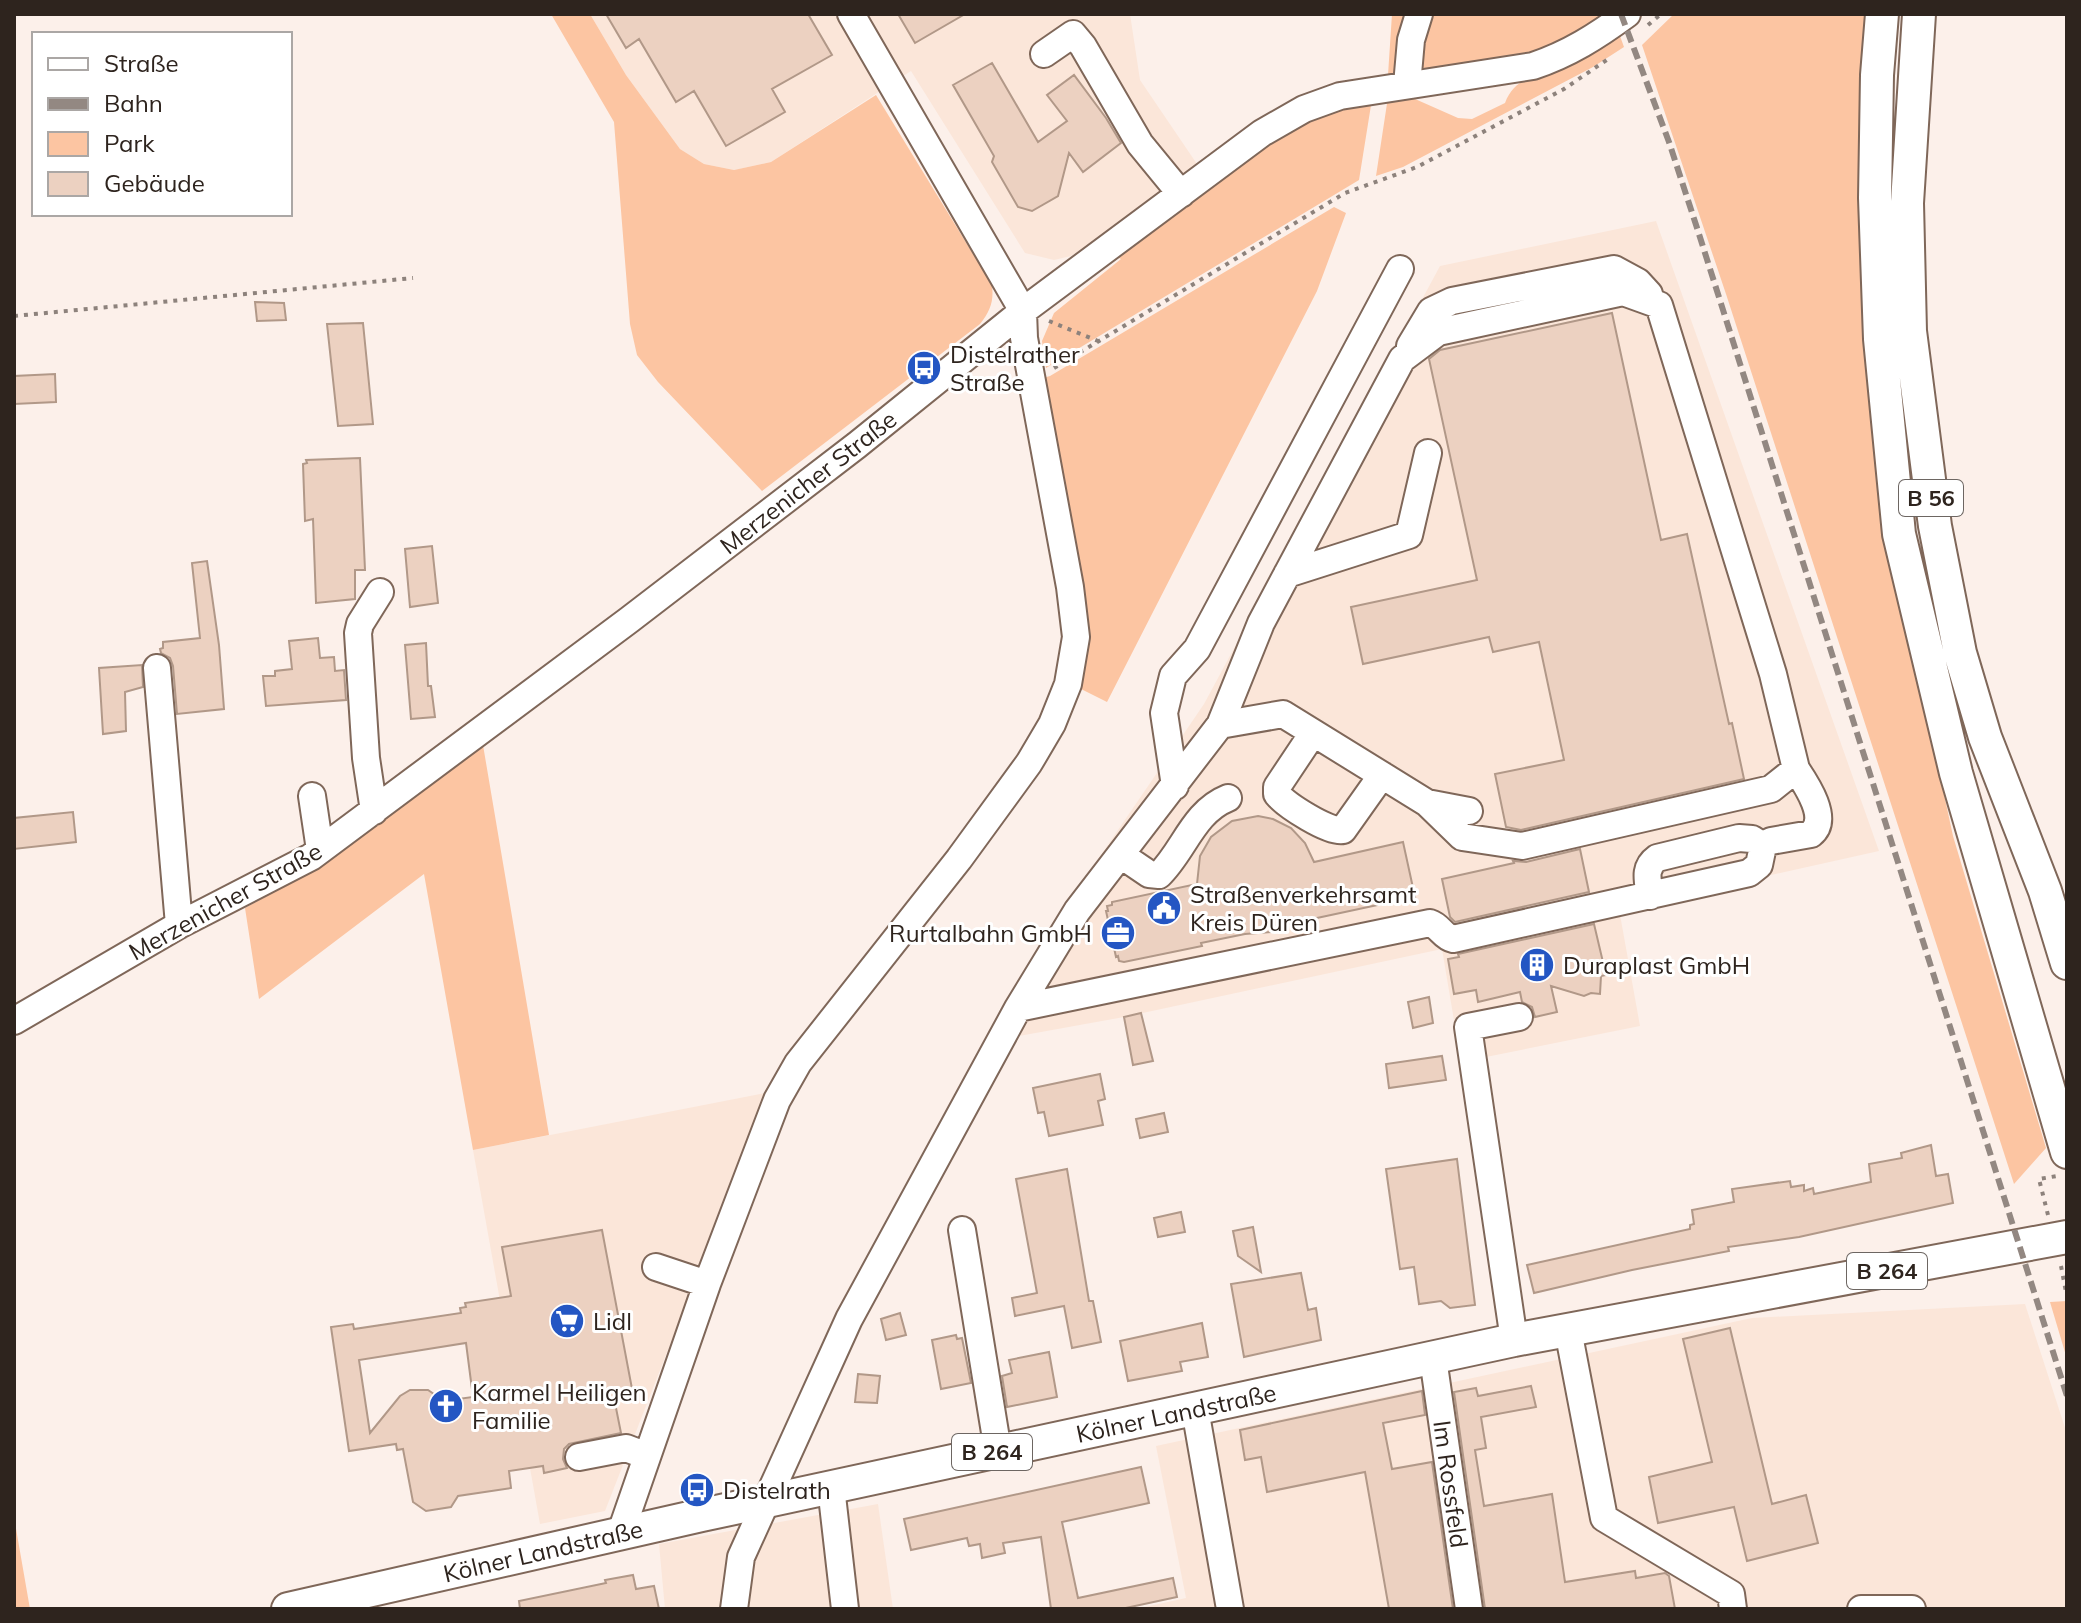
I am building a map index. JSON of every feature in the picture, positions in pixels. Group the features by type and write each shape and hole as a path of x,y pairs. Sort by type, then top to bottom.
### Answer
{"main road":[{"name":"B 56","path":"1882,14 1877,75 1875,198 1880,339 1899,534 1956,773 2067,1152"},
{"name":"B 56","path":"1919,14 1907,203 1910,331 1935,526 1960,653 1985,737 2045,891 2067,963"},
{"name":"Kölner Landstraße","path":"288,1609 352,1602 621,1532 1514,1340 2067,1237"}],"street":[{"path":"621,1532 707,1284 777,1100 798,1063 959,859 1029,763 1052,724 1068,684 1076,637 1070,587 1024,338 1023,311 851,14"},
{"path":"1407,85 1411,40 1419,14"},
{"name":"Merzenicher Straße","path":"14,1021 179,925 320,850 844,455 1023,311 1262,133 1304,109 1340,96 1533,66 1632,24"},
{"path":"1044,54 1073,34 1140,144 1181,194"},
{"path":"1175,786 1164,713 1173,676 1197,649 1400,269"},
{"path":"734,1609 741,1557 849,1319 1018,1008 1077,911 1220,725 1261,623 1402,359 1438,332 1623,292 1659,305 1773,674 1796,769 1814,799 1816,829 1811,834 1771,841 1763,846 1759,865 1749,873 1650,896 1453,939 1430,923 1018,1008"},
{"path":"1287,574 1409,535 1428,453"},
{"path":"374,811 366,758 358,633 360,624 380,592"},
{"path":"157,668 179,925"},
{"path":"1220,725 1283,714 1427,803 1462,837 1522,846 1771,789 1796,769"},
{"path":"1313,733 1277,787 1277,794 1326,827 1338,832 1343,830 1382,775"},
{"path":"312,796 320,850"},
{"path":"1121,855 1149,874 1159,875 1202,817 1228,798"},
{"path":"1427,803 1469,811"},
{"path":"1650,896 1646,873 1650,863 1657,858 1739,838 1752,839 1763,846"},
{"path":"1514,1340 1468,1027 1519,1017"},
{"path":"962,1230 998,1451"},
{"path":"656,1267 707,1284"},
{"path":"1568,1330 1604,1518 1731,1594 1733,1609"},
{"name":"Im Rossfeld","path":"1433,1358 1469,1609"},
{"path":"1195,1409 1230,1609"},
{"path":"579,1457 626,1448 647,1456"},
{"path":"831,1487 845,1609"},
{"path":"1861,1609 1912,1609"}],"path":[{"path":"1632,24 1661,14"},
{"path":"1032,381 1345,193 1417,167 1564,89 1614,55"},
{"path":"14,316 413,278"},
{"path":"1023,311 1098,341"}],"shaded area":[{"path":"590,14 1130,14 1140,80 1197,164 1113,229 1071,256 1054,260 1025,253 911,71 771,162 734,170 704,164 680,149 626,75"},
{"path":"1656,221 1879,851 1619,909 1640,1026 1461,1062 1442,949 1124,1017 1019,1036 996,1024 1073,896 1204,704 1440,266"},
{"path":"765,1093 764,1104 605,1511 540,1524 473,1150"},
{"path":"2025,1304 2067,1434 2067,1609 1136,1609 1186,1598 1156,1446 1752,1318"},
{"path":"878,1504 893,1609 665,1609 659,1544"}],"green space":[{"path":"551,14 590,14 626,75 680,149 704,164 734,170 771,162 876,95 992,285 992,301 980,324 762,491 658,382 637,355 630,324 614,122"},
{"path":"1392,14 1609,14 1536,54 1388,75"},
{"path":"1674,14 1867,14 1859,185 1862,299 1879,443 1930,729 1953,836 2046,1148 2014,1184 1726,294 1642,45"},
{"path":"1620,36 1624,47 1593,67 1403,167 1376,176 1388,97 1406,95 1458,118 1472,119 1505,103 1510,93 1523,81 1576,62"},
{"path":"1372,99 1359,180 1046,368 1042,341 1054,313 1121,259 1115,256 1290,128 1332,107"},
{"path":"1334,207 1346,213 1317,291 1107,702 1081,689 1087,643 1043,378"},
{"path":"483,745 549,1135 473,1150 424,874 259,999 245,908 325,863"},
{"path":"2067,1301 2067,1359 2050,1302"},
{"path":"14,1517 30,1609 14,1609"}],"building":[{"path":"606,14 808,14 832,55 772,89 785,112 726,146 694,91 676,102 639,39 626,48"},
{"path":"898,14 965,14 915,43"},
{"path":"992,63 1038,142 1067,121 1047,95 1074,75 1121,143 1083,172 1069,153 1058,196 1032,211 1018,207 992,162 994,156 953,85"},
{"path":"255,302 284,303 286,320 257,321"},
{"path":"1612,313 1661,540 1687,534 1744,779 1521,830 1506,827 1495,774 1564,760 1539,642 1493,652 1489,637 1363,664 1351,607 1477,580 1429,359 1440,350"},
{"path":"363,323 373,424 338,426 327,324"},
{"path":"55,374 56,402 14,404 14,376"},
{"path":"360,458 365,570 355,570 355,599 316,603 313,519 305,521 303,464 307,463 306,460"},
{"path":"432,546 438,603 410,607 405,549"},
{"path":"207,561 224,709 177,714 173,666 170,658 160,649 163,642 200,638 192,563"},
{"path":"318,638 320,658 334,657 335,671 344,670 346,700 266,706 263,676 275,676 275,671 292,669 289,641"},
{"path":"426,643 428,686 431,686 435,717 411,719 405,645"},
{"path":"142,665 143,687 125,692 126,731 103,734 99,668"},
{"path":"73,812 76,842 14,849 14,818"},
{"path":"1258,816 1291,828 1305,843 1314,862 1403,842 1415,897 1289,924 1271,932 1245,934 1201,943 1202,946 1119,961 1107,906 1112,902 1197,884 1200,856 1211,837 1232,821"},
{"path":"1580,849 1589,892 1455,922 1450,917 1442,879 1513,861 1526,862"},
{"name":"Duraplast GmbH","path":"1594,924 1606,975 1601,976 1600,994 1584,996 1551,986 1557,1012 1535,1017 1532,1007 1522,1002 1520,992 1478,1002 1476,990 1454,994 1448,959 1459,957 1458,954"},
{"path":"1429,997 1433,1023 1413,1028 1408,1002"},
{"path":"1141,1013 1153,1061 1133,1065 1124,1017"},
{"path":"1442,1056 1446,1080 1389,1088 1386,1064"},
{"path":"1100,1074 1105,1099 1098,1101 1103,1125 1049,1136 1044,1112 1038,1113 1033,1088"},
{"path":"1164,1113 1168,1132 1140,1138 1136,1119"},
{"path":"1931,1145 1936,1176 1948,1174 1953,1203 1799,1237 1728,1247 1729,1251 1534,1293 1527,1265 1690,1229 1690,1225 1694,1224 1692,1210 1734,1202 1732,1189 1790,1181 1791,1187 1804,1185 1804,1191 1813,1188 1814,1194 1871,1182 1869,1164 1902,1158 1901,1153"},
{"path":"1457,1159 1475,1305 1450,1308 1441,1301 1419,1304 1414,1267 1400,1269 1386,1169"},
{"path":"1067,1169 1089,1301 1093,1301 1101,1342 1072,1348 1064,1306 1015,1316 1012,1298 1037,1293 1016,1179"},
{"path":"1181,1212 1185,1232 1158,1237 1154,1218"},
{"path":"1253,1227 1261,1272 1238,1256 1233,1231"},
{"path":"602,1230 633,1394 614,1398 621,1433 569,1444 564,1449 563,1459 567,1468 544,1473 543,1466 509,1471 511,1488 458,1496 451,1507 426,1511 413,1502 403,1449 397,1450 396,1444 349,1451 331,1327 353,1324 354,1329 461,1313 460,1308 466,1307 465,1303 511,1296 502,1247","holes":["466,1343 473,1397 444,1401 428,1390 410,1390 400,1396 370,1433 359,1360"]},
{"path":"1301,1273 1308,1310 1316,1308 1321,1340 1244,1357 1231,1284"},
{"path":"900,1313 906,1335 886,1340 881,1319"},
{"path":"1202,1323 1208,1357 1180,1362 1182,1371 1128,1381 1120,1341"},
{"path":"1730,1328 1772,1504 1806,1495 1818,1543 1747,1561 1734,1507 1658,1523 1649,1477 1712,1462 1683,1339"},
{"path":"956,1335 957,1339 962,1338 971,1383 941,1389 932,1340"},
{"path":"1049,1352 1057,1397 1007,1407 1002,1376 1012,1373 1009,1360"},
{"path":"858,1374 880,1376 877,1403 855,1402"},
{"path":"1531,1386 1536,1407 1481,1417 1486,1448 1475,1450 1484,1506 1552,1494 1565,1582 1635,1571 1636,1578 1665,1573 1669,1576 1675,1609 1485,1609 1454,1392 1476,1388 1478,1396"},
{"path":"1422,1391 1425,1415 1383,1423 1392,1469 1432,1462 1453,1609 1389,1609 1365,1472 1267,1492 1261,1457 1245,1460 1240,1430"},
{"path":"1141,1467 1149,1503 1062,1522 1078,1598 1173,1578 1177,1597 1121,1609 1051,1609 1041,1537 1003,1543 1005,1553 982,1558 980,1544 969,1546 967,1538 911,1550 904,1519"},
{"path":"633,1575 636,1589 654,1586 659,1609 520,1609 519,1601"}],"railway":[{"path":"1621,14 1669,142 1698,231 2067,1396"}],"place":[{"name":"Distelrather Straße","path":"924,368"},
{"name":"Straßenverkehrsamt Kreis Düren","path":"1164,908"},
{"name":"Rurtalbahn GmbH","path":"1118,933"},
{"name":"Duraplast GmbH","path":"1537,965"},
{"name":"Lidl","path":"567,1321"},
{"name":"Karmel Heiligen Familie","path":"446,1406"},
{"name":"Distelrath","path":"697,1490"}]}
